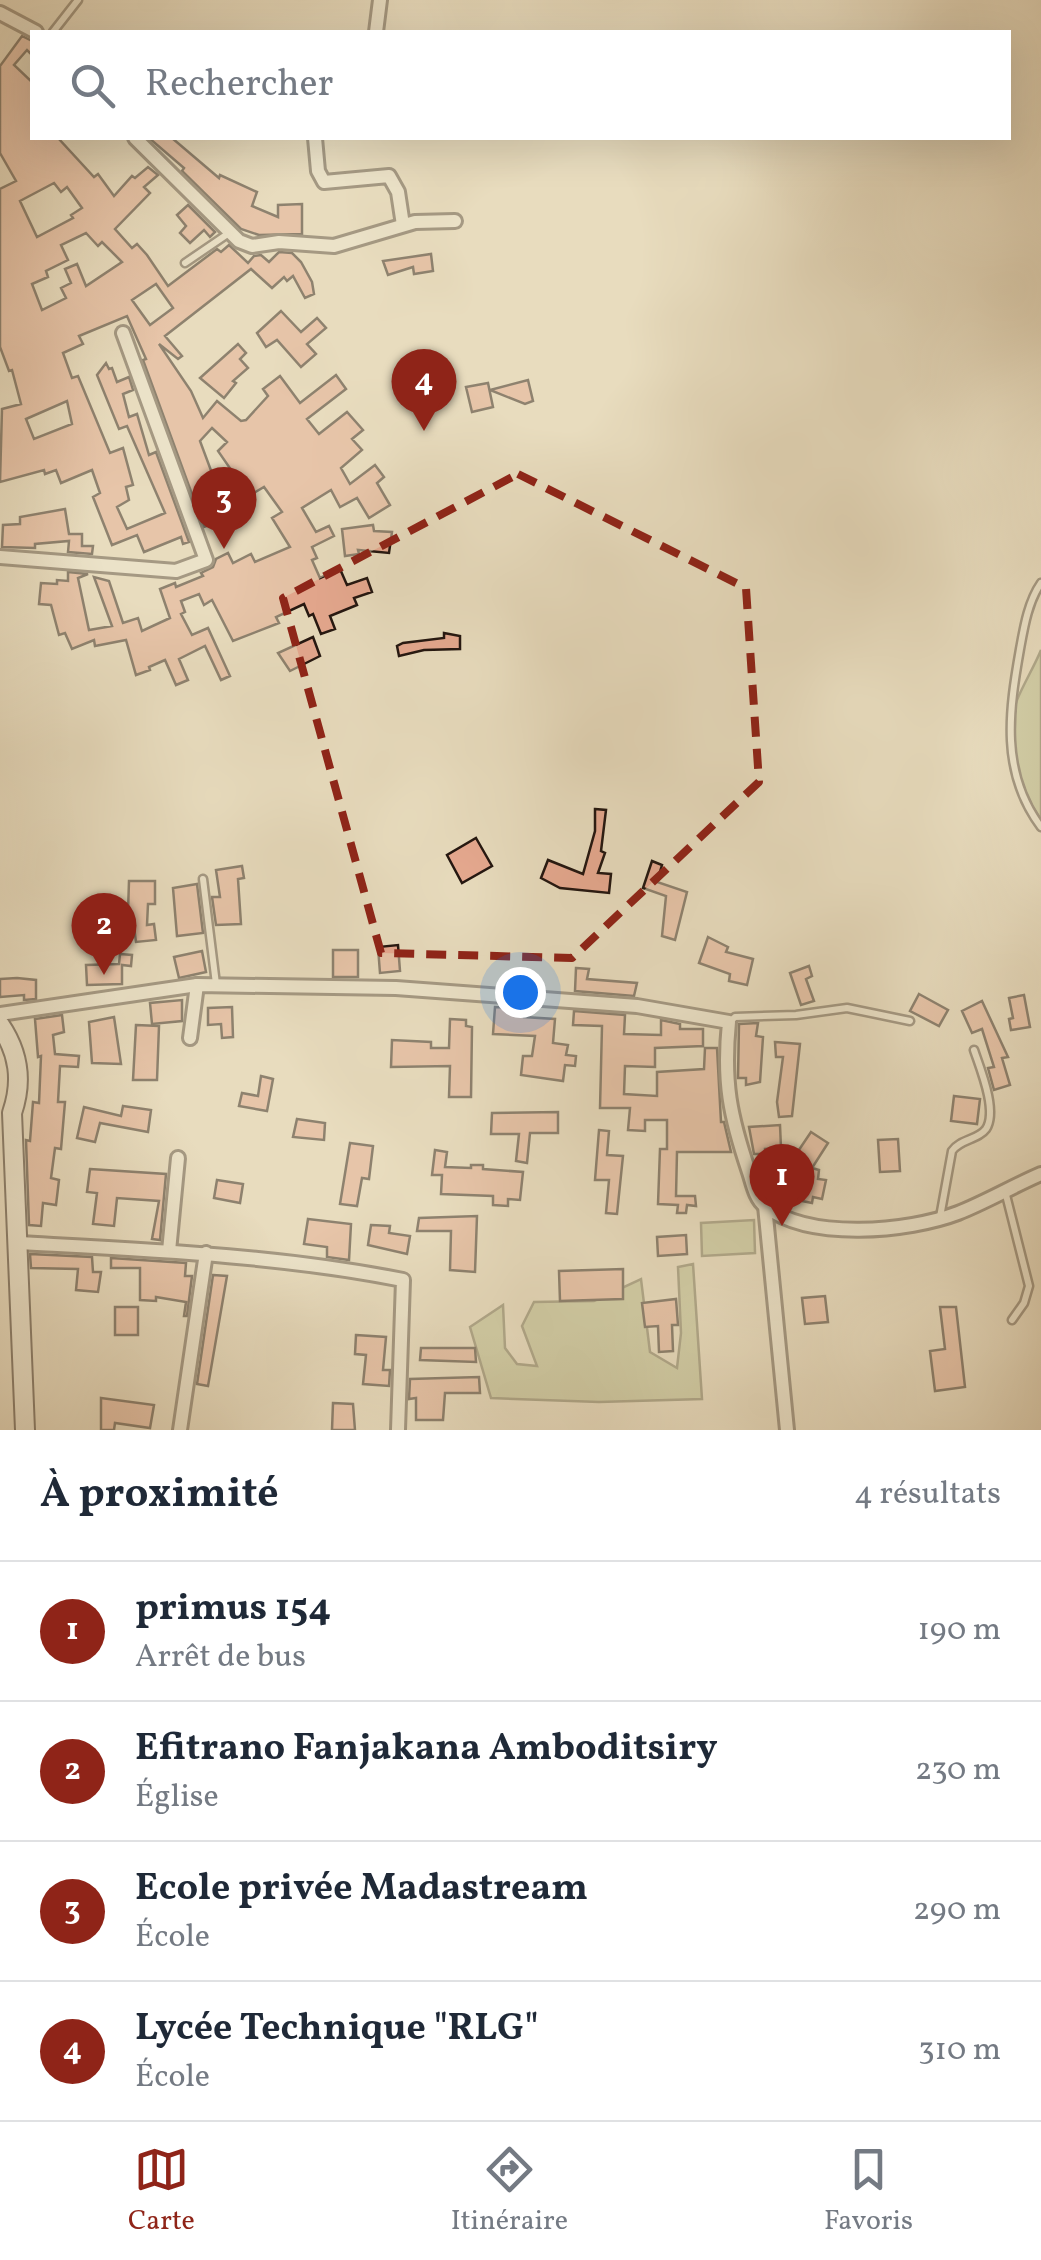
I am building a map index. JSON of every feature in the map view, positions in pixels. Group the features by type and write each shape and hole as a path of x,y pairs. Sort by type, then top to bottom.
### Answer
{"main road":[{"path":"0,1025 16,1055 20,1090 6,1118 18,1243 24,1430"}],"street":[{"path":"376,30 380,0"},
{"path":"0,13 32,30"},
{"path":"137,140 230,232 252,246 279,242 334,246 404,225 455,221"},
{"path":"315,140 318,171 324,182 389,176 398,192 404,225"},
{"path":"0,557 165,571 206,560 122,333"},
{"path":"190,1038 198,984"},
{"path":"0,1014 198,984 396,988 638,1006 729,1022 725,1067 731,1120 756,1194 765,1206 786,1218 859,1231 940,1218 1041,1174"},
{"path":"169,1251 178,1158"},
{"path":"765,1206 787,1430"},
{"path":"18,1243 206,1253 336,1267 403,1280 398,1430"},
{"path":"180,1430 206,1253"}],"lane":[{"path":"55,30 78,0"},
{"path":"185,263 230,232"},
{"path":"1041,583 1023,633 1008,716 1021,788 1041,827"},
{"path":"203,878 216,985"},
{"path":"729,1022 736,1017 847,1008 910,1021"},
{"path":"940,1218 952,1150 956,1144 984,1131 988,1124 988,1094 974,1050"},
{"path":"1004,1190 1028,1286 1024,1303 1012,1320"}],"highlighted area":[{"path":"518,474 746,588 759,782 572,958 381,953 283,598"}],"green space":[{"path":"1041,650 1041,820 1021,778 1012,729 1017,700"},
{"path":"754,1220 755,1253 702,1256 701,1223"},
{"path":"693,1264 702,1399 599,1402 491,1398 470,1327 503,1305 505,1348 517,1364 537,1366 522,1326 534,1302 594,1301 641,1279 650,1352 677,1368 681,1333 678,1267"}],"building":[{"path":"22,36 30,40 30,53 27,50 14,65 30,80 30,140 60,140 94,177 98,174 114,196 132,176 135,178 148,167 158,175 144,187 150,193 115,229 132,248 137,244 168,286 217,249 221,252 229,245 248,263 261,255 269,262 279,252 292,253 301,262 314,294 305,298 293,276 287,281 284,277 272,288 251,269 165,336 182,356 178,359 159,344 191,391 203,418 217,401 241,421 246,420 268,396 263,389 280,376 300,403 336,375 346,389 307,419 319,434 347,412 363,430 352,439 362,450 341,468 350,484 375,465 384,477 377,483 390,505 369,518 357,498 340,507 331,490 302,508 316,532 329,526 334,536 312,547 317,558 312,560 320,578 340,569 347,585 367,578 372,592 354,598 357,605 330,616 335,629 321,634 304,604 276,617 279,623 233,641 212,600 204,605 199,594 181,601 185,612 181,614 192,635 208,628 230,676 221,680 205,646 179,659 188,680 176,685 165,660 136,675 126,640 95,646 94,640 72,649 65,633 59,635 51,605 39,604 41,583 68,581 68,572 88,574 78,578 89,630 112,626 94,577 109,581 123,623 138,618 142,631 170,618 160,589 203,576 201,573 213,567 216,559 228,553 233,563 251,554 255,562 290,547 272,518 282,512 264,487 247,497 250,502 230,512 232,517 204,527 143,360 146,359 127,316 79,336 83,344 63,353 72,378 78,376 110,453 123,448 133,485 126,487 129,500 117,507 127,529 165,513 127,426 119,429 97,375 106,363 117,382 129,377 133,390 123,394 129,417 137,414 149,455 156,452 189,542 183,544 181,537 144,552 137,535 112,545 93,497 100,493 92,470 61,483 56,470 0,482 2,409 21,404 12,370 9,371 0,347 0,189 16,181 0,153 0,66","holes":["54,183 61,192 67,187 82,208 71,215 73,218 37,237 20,201","86,233 98,246 102,242 122,262 86,286 77,264 65,269 71,283 61,288 66,298 42,310 32,284 48,277 46,271 68,260 61,245","156,284 173,308 150,325 132,300","67,401 72,424 34,439 26,419","212,428 227,442 218,451 234,474 216,484 200,441"]},
{"path":"151,140 174,140 219,178 220,175 257,192 252,206 278,217 278,205 302,204 302,234 259,235 241,229 182,171 184,168"},
{"path":"188,205 215,232 210,237 204,230 190,243 180,233 186,226 177,215"},
{"path":"431,254 433,271 414,274 413,267 388,275 383,261"},
{"path":"281,311 301,332 317,318 326,328 307,344 316,354 301,367 277,340 266,347 257,333"},
{"path":"238,344 246,353 240,359 248,368 233,381 236,383 224,398 200,378"},
{"path":"528,380 533,401 525,404 490,390"},
{"path":"488,383 493,407 472,412 466,387"},
{"path":"65,509 69,534 82,534 82,546 93,546 92,554 68,552 69,541 35,544 35,548 2,547 3,525 20,524 20,517"},
{"path":"373,525 374,531 392,532 389,553 358,550 359,554 345,556 342,529"},
{"path":"444,633 460,636 460,649 424,650 399,656 397,646 444,638"},
{"path":"313,637 320,656 290,671 278,653"},
{"path":"595,809 606,810 601,851 605,853 598,873 611,874 609,893 560,888 541,878 548,860 583,874 595,831"},
{"path":"476,838 492,866 462,883 447,855"},
{"path":"652,861 662,865 657,882 687,892 675,940 662,936 666,896 643,888"},
{"path":"242,866 244,878 238,879 241,924 216,925 212,897 220,897 216,870"},
{"path":"129,881 155,881 155,904 148,904 147,925 154,924 156,940 136,942 132,912 128,912"},
{"path":"197,884 203,933 177,936 173,888"},
{"path":"708,937 728,947 726,952 753,959 747,985 729,981 730,974 699,963"},
{"path":"398,945 400,971 380,973 378,947"},
{"path":"333,950 358,950 358,977 333,977"},
{"path":"202,951 206,972 179,978 174,957"},
{"path":"120,954 132,955 131,966 122,965 122,984 87,985 86,965 119,964"},
{"path":"809,966 812,976 806,979 814,1001 801,1005 790,973"},
{"path":"576,968 589,969 587,979 637,983 634,996 575,991"},
{"path":"0,979 36,980 36,999 24,1000 24,995 0,997"},
{"path":"919,994 948,1010 939,1026 910,1011"},
{"path":"1024,995 1030,1027 1011,1030 1009,998"},
{"path":"182,1000 182,1021 152,1024 150,1003"},
{"path":"982,1001 1008,1057 1002,1058 1010,1085 994,1090 988,1068 994,1067 982,1029 972,1033 962,1011"},
{"path":"232,1007 233,1037 222,1038 221,1024 208,1025 208,1008"},
{"path":"495,1007 524,1008 524,1017 555,1019 553,1043 568,1045 566,1055 576,1056 575,1066 565,1065 563,1081 521,1075 523,1056 532,1056 535,1036 493,1034"},
{"path":"574,1011 625,1015 624,1034 661,1035 661,1020 680,1024 680,1029 703,1029 703,1046 655,1048 655,1067 625,1066 624,1094 657,1096 657,1072 704,1069 705,1048 717,1048 721,1122 731,1152 677,1152 676,1196 695,1196 696,1206 687,1205 686,1213 677,1213 678,1205 658,1204 660,1149 667,1149 667,1120 645,1120 645,1131 628,1130 630,1108 600,1108 602,1026 573,1025"},
{"path":"62,1015 64,1032 53,1035 55,1054 79,1056 78,1067 60,1066 58,1102 65,1102 61,1149 55,1148 51,1178 59,1180 56,1205 43,1203 41,1226 29,1225 26,1140 30,1141 33,1102 39,1103 41,1056 38,1057 35,1019"},
{"path":"114,1017 121,1064 92,1063 89,1022"},
{"path":"450,1019 466,1020 466,1026 472,1027 471,1097 449,1097 450,1066 391,1067 392,1040 431,1042 431,1048 449,1048"},
{"path":"758,1023 756,1036 763,1037 760,1082 746,1085 746,1078 738,1078 739,1024"},
{"path":"136,1025 159,1026 157,1080 133,1080"},
{"path":"775,1042 800,1044 792,1116 779,1117 783,1057 776,1057"},
{"path":"261,1076 273,1079 267,1111 239,1106 242,1093 258,1096"},
{"path":"954,1096 980,1099 977,1124 951,1121"},
{"path":"123,1106 151,1110 148,1132 100,1123 95,1142 77,1138 84,1107 121,1116"},
{"path":"558,1112 558,1133 530,1133 527,1163 516,1161 519,1134 491,1134 492,1113"},
{"path":"297,1119 325,1123 324,1140 293,1137"},
{"path":"780,1125 781,1148 754,1154 749,1127"},
{"path":"599,1130 609,1131 607,1155 623,1156 617,1214 606,1213 609,1180 595,1180"},
{"path":"811,1132 828,1143 812,1168 819,1170 818,1179 826,1180 822,1199 813,1197 812,1203 797,1200 801,1178 784,1172"},
{"path":"898,1139 900,1171 880,1172 878,1140"},
{"path":"350,1143 373,1146 369,1179 362,1178 357,1206 340,1204"},
{"path":"435,1150 447,1152 445,1167 483,1165 483,1169 523,1172 520,1200 508,1199 508,1206 493,1205 493,1196 441,1194 442,1175 432,1175"},
{"path":"90,1169 166,1174 160,1240 152,1239 159,1201 117,1198 114,1226 93,1224 97,1193 87,1192"},
{"path":"217,1180 243,1184 240,1203 214,1198"},
{"path":"477,1216 475,1272 450,1270 451,1231 417,1231 419,1218"},
{"path":"308,1219 351,1224 349,1260 327,1257 327,1247 304,1244"},
{"path":"371,1225 390,1226 389,1233 410,1236 407,1254 368,1245"},
{"path":"686,1235 687,1254 658,1256 657,1237"},
{"path":"30,1254 92,1257 93,1272 101,1272 98,1292 76,1290 78,1269 31,1268"},
{"path":"111,1258 186,1263 185,1276 192,1276 187,1316 186,1302 156,1297 156,1301 140,1300 140,1268 111,1268"},
{"path":"623,1269 623,1299 560,1301 559,1271"},
{"path":"213,1275 227,1276 208,1386 197,1384"},
{"path":"825,1296 828,1322 805,1324 802,1298"},
{"path":"676,1299 678,1325 672,1325 673,1351 659,1352 658,1326 645,1327 642,1303"},
{"path":"115,1307 138,1307 138,1335 115,1335"},
{"path":"940,1307 956,1307 965,1387 935,1391 930,1351 945,1349"},
{"path":"356,1335 386,1337 383,1370 390,1370 389,1386 363,1384 366,1355 355,1354"},
{"path":"421,1348 475,1348 476,1362 420,1360"},
{"path":"479,1377 480,1393 445,1393 443,1420 416,1420 416,1398 409,1399 410,1379"},
{"path":"101,1398 154,1405 150,1428 115,1423 114,1430 101,1430"},
{"path":"333,1403 353,1404 355,1430 332,1430"}],"place":[{"name":"Lycée Technique \"RLG\"","path":"424,431"},
{"name":"Ecole privée Madastream","path":"224,549"},
{"name":"Efitrano Fanjakana Amboditsiry","path":"104,975"},
{"name":"primus 154","path":"782,1226"}]}
